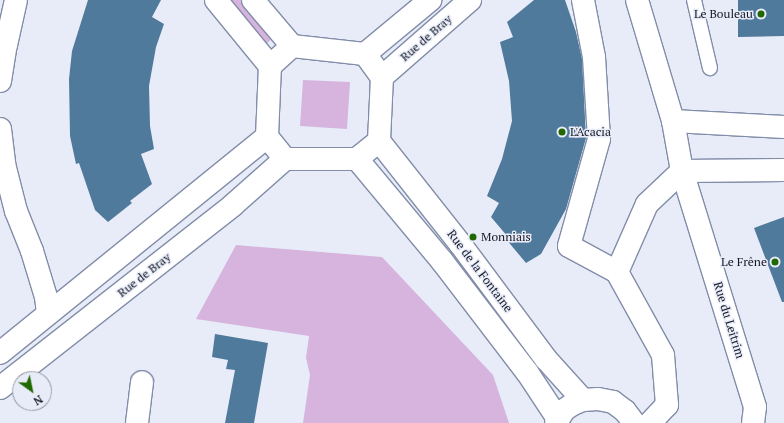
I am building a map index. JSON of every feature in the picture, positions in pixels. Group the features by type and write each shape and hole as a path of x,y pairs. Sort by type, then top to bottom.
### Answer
{"street":[{"path":"0,81 7,38 16,0"},
{"path":"216,0 270,66 267,137 285,159 356,159 379,141 382,76 365,54"},
{"path":"253,0 292,46 365,54 430,0"},
{"name":"Rue de Bray","path":"382,76 470,0"},
{"path":"583,0 594,57 599,139 569,246 617,272 663,355 667,405 650,423"},
{"name":"Rue du Leitrim","path":"637,0 673,121 682,171 755,406 753,423"},
{"path":"270,66 292,46"},
{"path":"673,121 784,127"},
{"path":"0,129 4,164 14,205 44,289 48,313"},
{"path":"0,352 267,137"},
{"name":"Rue de la Fontaine","path":"379,141 461,245 546,359 584,400"},
{"name":"Rue de Bray","path":"0,388 233,205 285,159"},
{"name":"Rue de la Fontaine","path":"356,159 447,267 527,372 557,421"},
{"path":"617,272 647,204 682,171 784,170"},
{"path":"137,423 142,382"},
{"path":"557,421 564,410 584,400 598,399 612,402 625,411 634,423"}],"lane":[{"path":"694,0 710,68"}],"shaded area":[{"path":"228,0 242,0 273,38 265,45"},
{"path":"303,80 350,82 347,129 300,126"},
{"path":"236,245 382,257 493,375 509,423 303,423 310,375 306,358 309,336 196,319"}],"building":[{"path":"88,0 161,0 152,17 164,24 156,47 149,86 150,126 154,149 141,154 152,184 130,201 132,203 108,222 95,210 79,163 76,164 70,136 69,79 72,51"},
{"name":"L'Acacia","path":"534,0 565,0 576,32 582,59 586,138 566,209 541,254 526,263 506,239 508,237 491,217 499,203 487,196 502,159 512,121 509,81 500,42 513,37 507,22"},
{"name":"Le Bouleau","path":"738,0 784,0 784,36 738,37"},
{"name":"Le Frêne","path":"784,217 784,302 782,302 754,228"},
{"path":"215,334 268,343 254,423 225,423 235,370 226,369 228,360 212,357"}],"place":[{"name":"Le Bouleau","path":"761,14"},
{"name":"L'Acacia","path":"562,132"},
{"name":"Monniais","path":"473,237"},
{"name":"Le Frêne","path":"775,262"}]}
